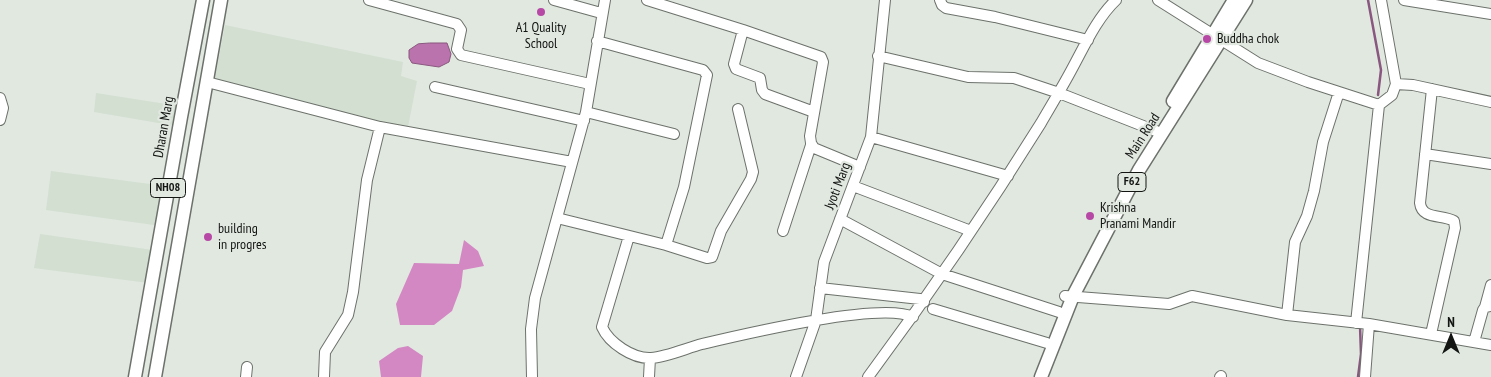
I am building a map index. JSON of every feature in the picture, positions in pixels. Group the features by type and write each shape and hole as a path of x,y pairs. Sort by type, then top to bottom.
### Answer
{"main road":[{"name":"Dharan Marg","path":"135,377 203,0"},
{"name":"NH08","path":"156,377 221,0"},
{"name":"Main Road","path":"1034,377 1059,312 1216,38 1234,0"},
{"name":"Main Road","path":"1041,377 1069,296 1103,221 1156,131 1216,38 1246,0"}],"street":[{"path":"369,0 457,24 461,30 456,49 461,55 590,84"},
{"path":"554,0 601,13"},
{"path":"532,377 531,329 535,298 585,117 601,13 605,0"},
{"path":"647,0 743,30 822,58 810,136 811,145 783,231"},
{"name":"Jyoti Marg","path":"796,377 816,320 824,262 870,137 885,0"},
{"path":"940,0 942,6 946,8 995,17 1088,40"},
{"path":"868,377 924,302 1008,176 1059,93 1088,40 1110,5 1116,0"},
{"path":"1158,0 1258,63 1379,105"},
{"path":"1356,323 1379,105 1392,96 1396,84 1381,0"},
{"path":"1404,0 1491,14"},
{"path":"743,30 734,64 736,70 760,78 762,90 765,94 814,112"},
{"path":"597,41 703,70 707,75 684,187 666,245"},
{"path":"878,56 968,77 1014,78 1059,93 1156,131"},
{"path":"207,82 380,127 572,162"},
{"path":"1396,84 1413,84 1491,102"},
{"path":"435,87 674,134"},
{"path":"1431,334 1455,228 1454,221 1449,218 1425,213 1421,209 1432,89"},
{"path":"1287,315 1295,242 1307,216 1314,191 1323,142 1339,92"},
{"path":"0,98 3,108 0,120"},
{"path":"557,218 666,245 707,258 713,255 721,231 751,179 753,172 738,109"},
{"path":"324,377 325,352 348,314 353,292 366,180 380,127"},
{"path":"870,137 1008,176"},
{"path":"811,145 814,148 860,167"},
{"path":"1426,154 1491,164"},
{"path":"853,186 971,231"},
{"path":"840,220 942,274 1059,312"},
{"path":"629,236 602,327 605,334 624,352 650,358 702,344 816,320 873,314 907,314 913,317"},
{"path":"1474,342 1483,310 1488,306 1491,285"},
{"path":"820,288 924,302"},
{"path":"1069,296 1169,304 1192,296 1287,315 1369,324 1491,345"},
{"path":"933,309 1047,343"},
{"path":"1368,376 1369,324"},
{"path":"649,377 650,358"}],"shaded area":[{"path":"225,25 403,62 401,76 417,81 407,132 215,78"},
{"path":"447,43 451,54 449,62 439,67 412,63 409,58 409,50 418,44"},
{"path":"96,93 179,106 176,126 94,112"},
{"path":"51,171 173,187 168,227 46,210"},
{"path":"40,234 153,250 156,284 34,268"},
{"path":"464,240 478,251 484,266 463,270 461,287 452,311 434,325 400,325 396,304 414,263 459,264"},
{"path":"408,346 423,356 421,377 381,377 379,361 398,348"}],"waterway":[{"path":"1368,0 1381,70 1378,95"},
{"path":"1358,377 1361,354 1360,326"}],"place":[{"name":"A1 Quality School","path":"541,12"},
{"name":"Buddha chok","path":"1207,39"},
{"name":"Krishna Pranami Mandir","path":"1090,216"},
{"name":"building in progres","path":"208,237"}]}
